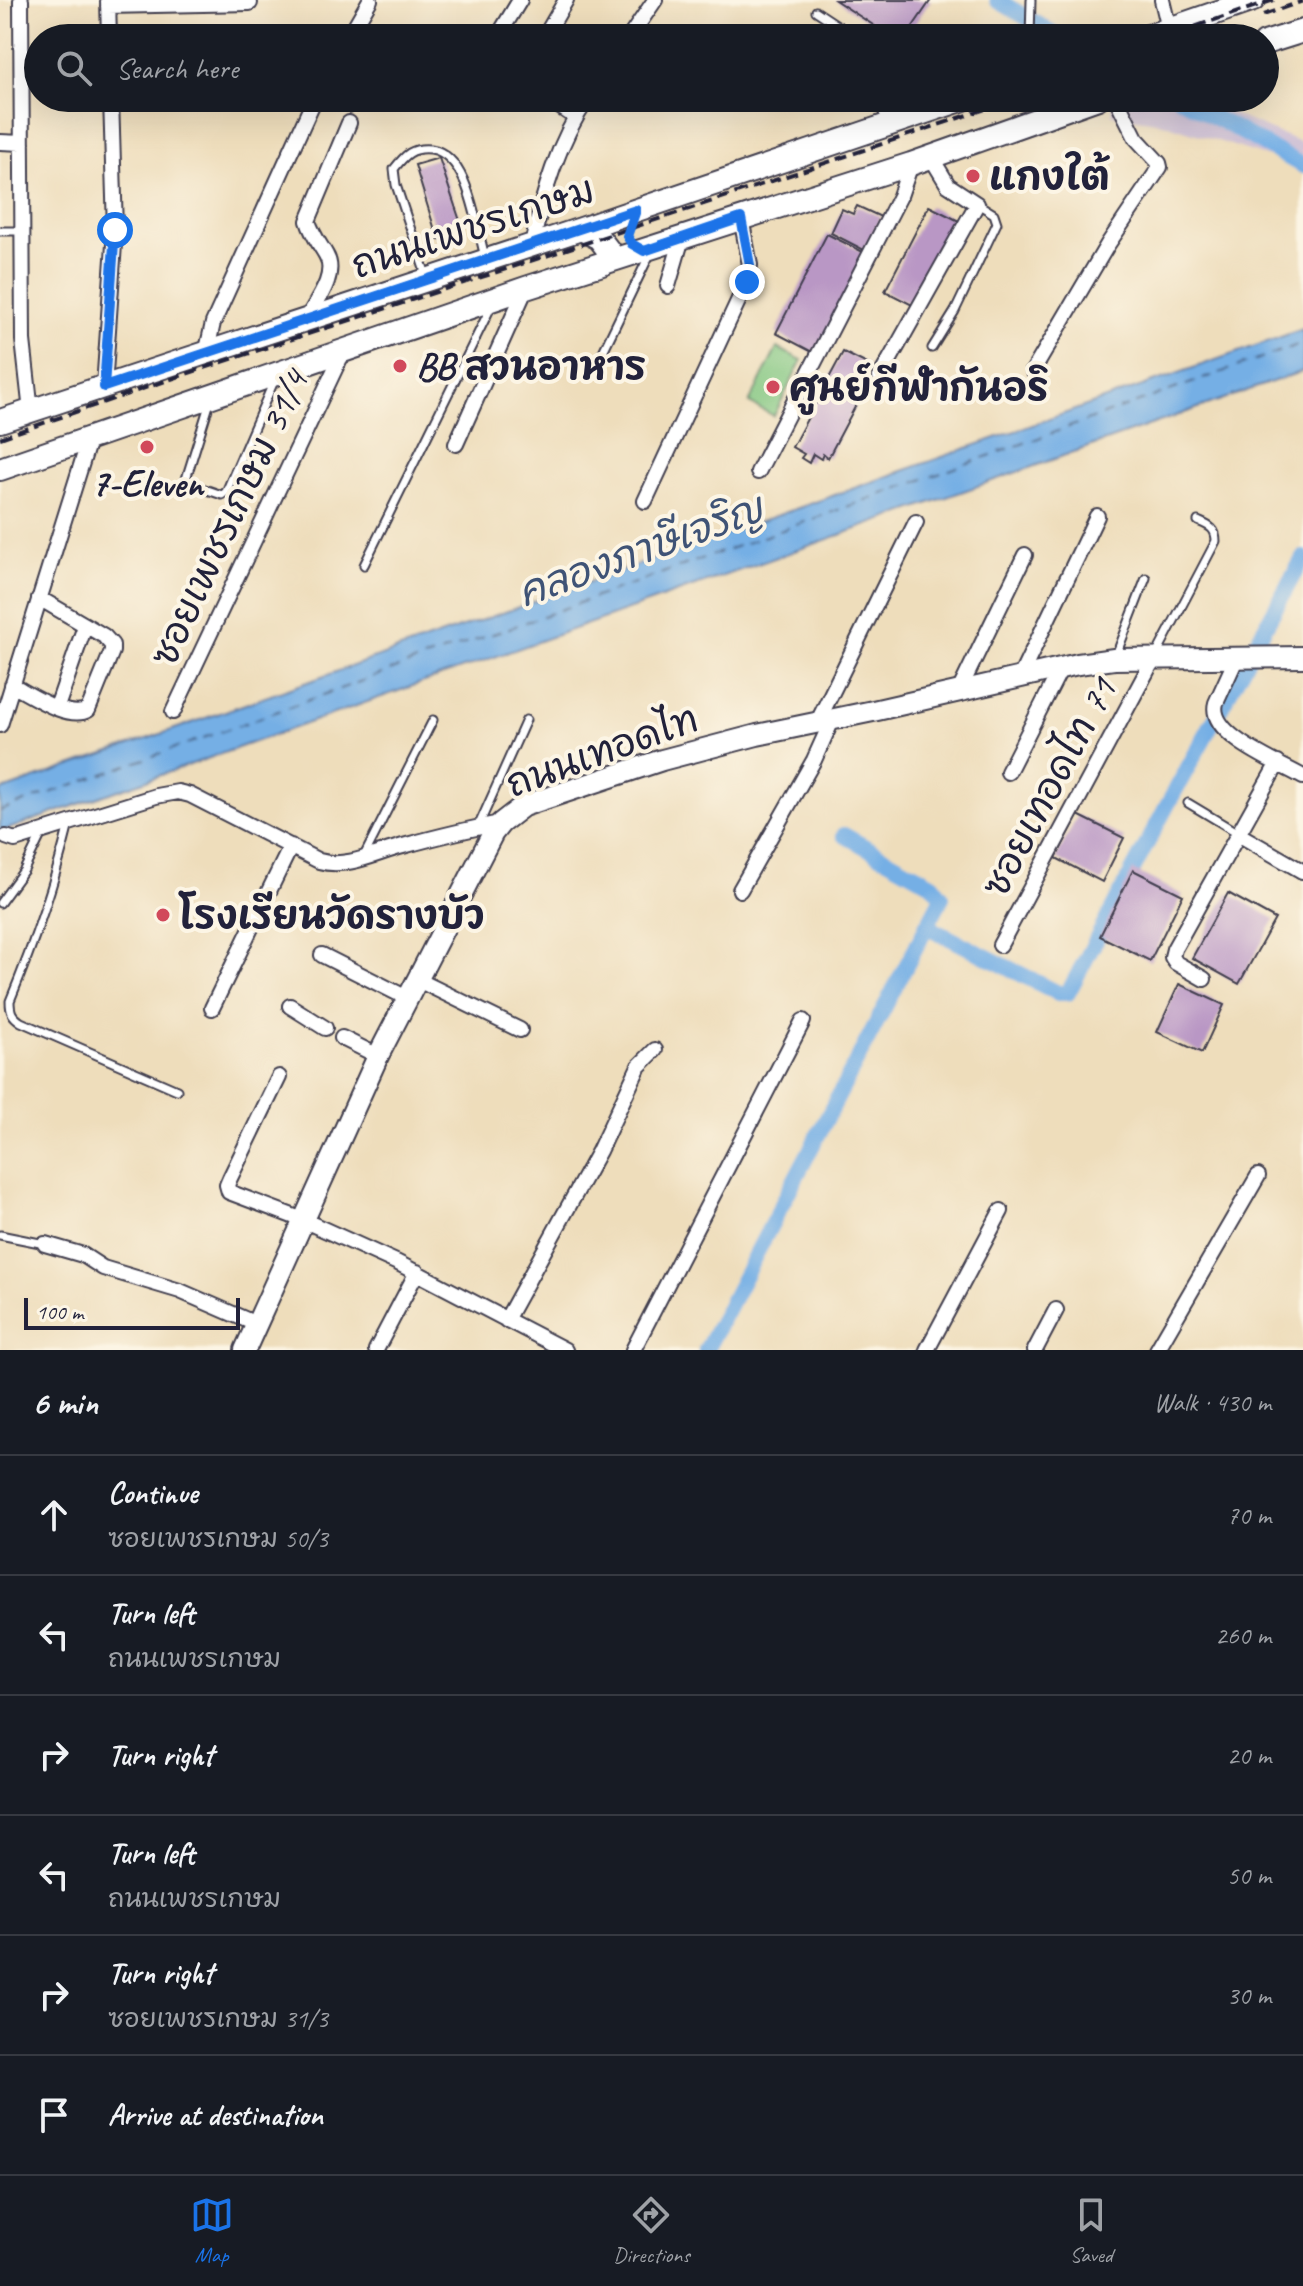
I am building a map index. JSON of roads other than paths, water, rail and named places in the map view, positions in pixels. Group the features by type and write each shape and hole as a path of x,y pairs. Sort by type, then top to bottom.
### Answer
{"main road":[{"path":"1183,24 1253,0"},
{"path":"1279,39 1303,31"},
{"name":"ถนนเพชรเกษม","path":"0,421 924,112"},
{"name":"ถนนเพชรเกษม","path":"0,469 526,288 921,160 1058,112"},
{"path":"636,210 627,236 632,244 649,249"},
{"path":"581,229 599,238 609,251 605,263 596,266"},
{"name":"ถนนเทอดไท","path":"245,1350 407,998 501,823 523,806 702,749 1061,668 1114,659 1294,657"}],"street":[{"path":"21,0 23,352 31,412"},
{"path":"356,24 370,0"},
{"path":"505,24 520,0"},
{"path":"552,24 566,0"},
{"path":"639,24 655,0"},
{"path":"1162,0 1168,24"},
{"path":"109,24 108,3 250,3"},
{"path":"104,387 115,230 111,112"},
{"path":"206,354 213,323 309,112"},
{"path":"568,112 575,117"},
{"path":"532,245 542,199 578,112"},
{"path":"1033,371 1108,244 1160,167 1136,138 1123,112"},
{"path":"306,320 331,269 308,221 349,123"},
{"path":"0,142 22,143"},
{"path":"758,472 921,160 948,185 977,204 880,377"},
{"path":"645,501 747,282 750,265 741,218"},
{"path":"668,286 682,238"},
{"path":"456,444 526,288"},
{"name":"ซอยเพชรเกษม 31/4","path":"173,712 343,352"},
{"path":"0,725 89,440"},
{"path":"1020,677 1097,516"},
{"path":"740,890 814,760 825,720 916,522"},
{"path":"959,691 1025,555"},
{"path":"12,685 76,715 88,710 112,651 109,640 39,598"},
{"path":"57,707 85,626"},
{"path":"1238,657 1216,703 1216,720 1228,735 1303,777"},
{"name":"ซอยเทอดไท 71","path":"1000,945 1154,658"},
{"path":"1008,772 1061,668"},
{"path":"1204,979 1176,963 1172,957 1174,949 1278,763"},
{"path":"10,838 42,832 178,792 190,795 330,864 501,823"},
{"path":"1238,834 1302,871"},
{"path":"212,1008 291,846"},
{"path":"322,955 407,998"},
{"path":"418,980 520,1030"},
{"path":"290,1006 325,1028"},
{"path":"633,1350 803,1021"},
{"path":"342,1038 378,1056"},
{"path":"506,1320 599,1151 639,1066 655,1050"},
{"path":"279,1077 230,1178 227,1189 232,1194 303,1220 417,1272 565,1350"},
{"path":"1157,1350 1258,1176"},
{"path":"927,1350 1001,1211"},
{"path":"45,1244 83,1255 103,1268 180,1291 256,1324"},
{"path":"376,1350 417,1272"},
{"path":"1035,1350 1056,1310"}],"lane":[{"path":"1030,24 1031,0"},
{"path":"816,11 836,24"},
{"path":"882,112 888,124"},
{"path":"428,280 396,185 394,169 406,153 421,148 441,151 454,161 462,174 485,259"},
{"path":"932,348 943,334 997,223 994,214 977,204"},
{"path":"0,231 21,231"},
{"path":"597,364 649,249"},
{"path":"364,565 495,299"},
{"path":"211,398 186,479 190,484 222,495 226,492 276,375"},
{"path":"1154,658 1216,541 1216,532 1212,527 1198,521"},
{"path":"1114,659 1146,578"},
{"path":"363,858 433,720"},
{"path":"478,827 526,720"},
{"path":"1188,803 1238,834"},
{"path":"69,824 56,879 10,1001 10,1009 21,1022 177,1090"},
{"path":"0,903 24,870 42,832"},
{"path":"0,1235 45,1244"}],"water":[{"path":"1303,329 1303,371 0,832 0,791"}],"waterway":[{"path":"997,0 1037,24"},
{"path":"1205,112 1303,166"},
{"path":"926,926 1058,993 1068,993 1303,558"},
{"path":"706,1350 942,897 932,884 844,835"}],"railway":[{"path":"1203,24 1274,0"},
{"path":"1263,15 1303,1"},
{"path":"0,438 977,112"}],"place":[{"name":"แกงใต้","path":"973,176"},
{"name":"BB สวนอาหาร","path":"400,366"},
{"name":"ศูนย์กีฬากันอริ","path":"773,387"},
{"name":"7-Eleven","path":"147,447"},
{"name":"โรงเรียนวัดรางบัว","path":"163,915"}],"water label":[{"name":"คลองภาษีเจริญ","path":"640,550"}]}
